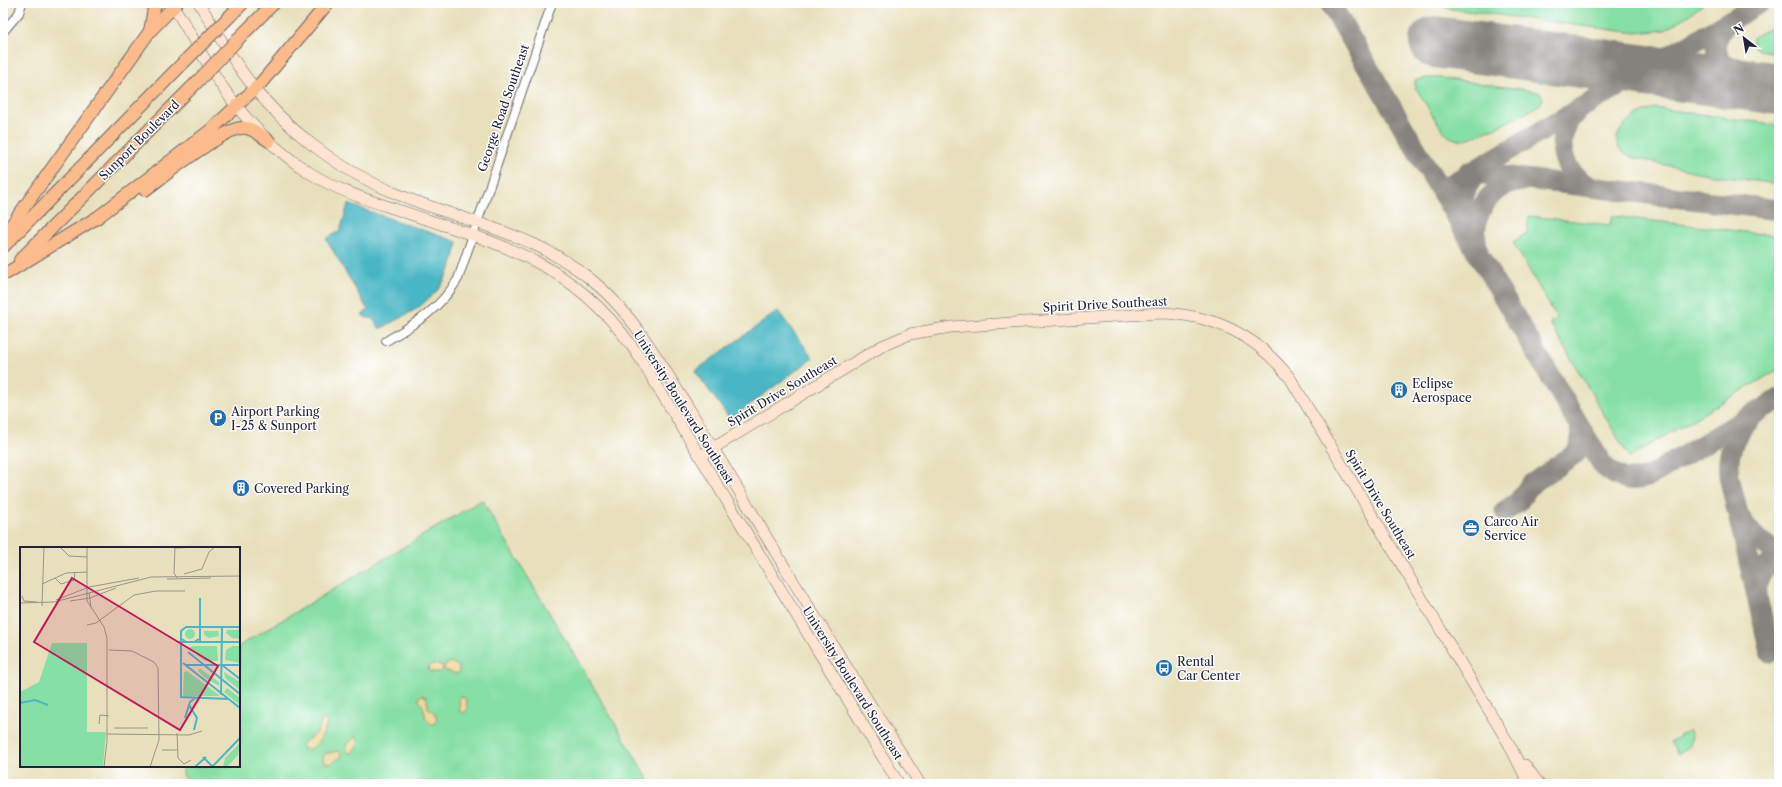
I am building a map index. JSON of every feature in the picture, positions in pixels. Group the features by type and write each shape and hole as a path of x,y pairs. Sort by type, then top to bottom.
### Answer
{"main road":[{"path":"150,31 155,3"},
{"name":"University Boulevard Southeast","path":"199,3 234,59 255,89 296,131 326,155 350,171 400,195 525,239 553,253 588,277 613,300 645,339 920,784"},
{"name":"Sunport Boulevard","path":"3,247 243,3"},
{"name":"Sunport Boulevard","path":"5,275 274,3"},
{"path":"5,275 98,217 212,128 255,89 328,3"},
{"path":"3,237 150,31 174,4"},
{"name":"University Boulevard Southeast","path":"174,4 214,74 236,106 269,141 311,173 343,190 377,204 502,245 535,260 566,278 595,302 614,322 633,347 899,784"},
{"path":"98,217 121,207 212,142 230,132 241,128 254,130 269,141"},
{"name":"Spirit Drive Southeast","path":"700,456 882,346 910,334 951,327 1161,313 1180,314 1209,320 1237,332 1261,347 1290,378 1509,744"},
{"path":"1509,744 1529,784"},
{"path":"1509,744 1540,784"}],"street":[{"path":"3,32 19,13 22,3"},
{"name":"George Road Southeast","path":"386,341 420,320 445,298 462,268 552,3"}],"green space":[{"path":"1430,3 1705,3 1665,30 1636,33 1452,9"},
{"path":"1779,24 1779,53 1758,50 1753,46 1753,38"},
{"path":"1440,78 1534,91 1540,93 1543,99 1538,106 1511,120 1475,136 1458,140 1450,137 1441,128 1415,87 1415,80"},
{"path":"1655,108 1779,125 1779,184 1697,172 1640,159 1625,154 1618,146 1617,141 1620,131 1636,116"},
{"path":"1529,216 1610,225 1612,216 1779,236 1779,369 1629,457 1550,323 1557,318 1513,242 1527,233"},
{"path":"482,500 651,784 186,784 181,767 240,767 240,645"},
{"path":"1689,730 1692,735 1690,746 1678,754 1670,742"}],"sand":[{"path":"451,662 459,667 457,674 444,670 445,665"},
{"path":"432,664 441,665 443,670 440,672 430,672 428,668"},
{"path":"421,695 425,696 427,699 428,708 436,715 436,721 434,724 431,724 426,719 423,706 419,701 419,697"},
{"path":"461,696 466,699 467,711 464,713 460,712 459,697"},
{"path":"324,719 327,721 327,724 319,741 310,749 302,749 302,745 316,733 321,721"},
{"path":"356,736 359,742 352,753 348,753 345,747"},
{"path":"338,751 342,754 341,757 330,764 324,762 324,754"}],"water":[{"path":"348,204 458,243 451,268 435,293 418,308 380,329 372,318 367,318 362,315 368,310 326,239 340,231"},
{"path":"778,311 813,358 730,419 695,371"}],"taxiway":[{"path":"1330,3 1602,464 1607,469 1623,478 1641,479 1648,477 1779,399"},
{"path":"1441,190 1760,3"},
{"path":"1729,21 1721,31 1717,40 1718,57 1729,72 1746,85"},
{"path":"1577,112 1569,121 1564,131 1562,142 1563,154 1573,174 1581,182 1592,187"},
{"path":"1464,228 1462,212 1464,197 1469,183 1479,170"},
{"path":"1468,172 1779,210"},
{"path":"1478,250 1476,226 1484,205 1490,196 1499,189 1522,181"},
{"path":"1748,421 1738,433 1732,446 1729,461 1729,476 1770,652"},
{"path":"1505,511 1518,502 1530,485 1576,453 1581,442 1580,427"},
{"path":"1741,519 1748,530 1757,538 1767,546 1779,552"},
{"path":"1757,594 1758,583 1765,568 1779,559"}],"runway":[{"path":"1435,42 1779,89"}],"place":[{"name":"Eclipse Aerospace","path":"1399,390"},
{"name":"Airport Parking I-25 & Sunport","path":"218,418"},
{"name":"Covered Parking","path":"241,488"},
{"name":"Carco Air Service","path":"1471,528"},
{"name":"Rental Car Center","path":"1164,668"}]}
